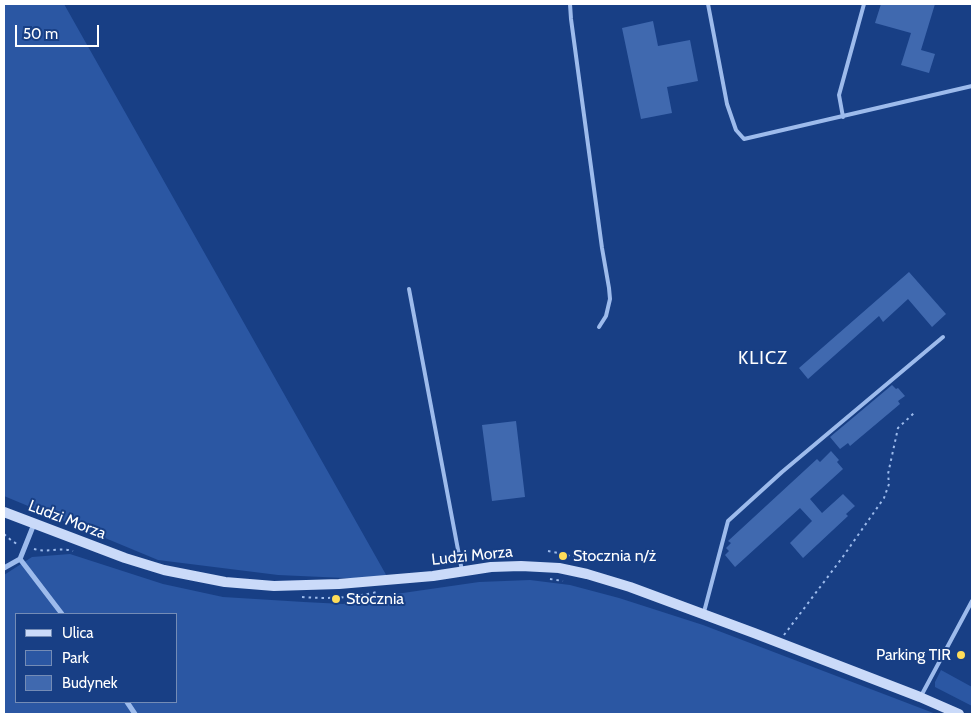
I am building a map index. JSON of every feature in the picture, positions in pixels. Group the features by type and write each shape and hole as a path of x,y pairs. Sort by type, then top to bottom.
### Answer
{"street":[{"name":"Ludzi Morza","path":"4,512 148,566 226,582 274,586 339,584 433,576 491,567 559,568 617,583 920,697 959,714"},
{"path":"4,568 20,560 34,524"},
{"path":"20,560 61,613"},
{"path":"128,703 135,714"}],"lane":[{"path":"570,4 610,299 606,316 599,327"},
{"path":"708,4 727,104 736,130 744,139 972,86"},
{"path":"843,117 839,94 864,4"},
{"path":"408,289 462,571"},
{"path":"703,615 728,521 782,472 943,336"},
{"path":"920,697 972,601"}],"path":[{"path":"779,643 884,498 889,484 888,474 898,428 915,412"}],"green space":[{"path":"4,4 64,4 389,580 278,575 158,560 4,496"},
{"path":"70,554 163,584 223,597 343,604 382,596 479,582 530,580 570,585 619,598 703,625 936,714 4,714 4,575 32,557"},
{"path":"941,670 972,687 972,706 935,687 935,682"}],"building":[{"path":"881,4 935,4 921,50 935,54 929,73 901,65 911,33 875,23"},
{"path":"653,21 658,46 690,40 698,81 667,87 672,113 641,119 622,28"},
{"path":"909,272 946,314 932,327 908,299 883,322 879,316 808,379 799,368"},
{"path":"892,385 896,389 898,388 905,396 898,401 900,404 850,446 848,443 840,449 830,437"},
{"path":"516,421 525,497 492,501 482,425"},
{"path":"831,451 839,460 837,462 843,469 810,499 822,513 843,494 855,506 846,514 848,516 803,558 790,543 812,521 800,508 735,567 725,555 729,551 726,548 731,543 728,541 817,459 820,462"}],"place":[{"name":"Stocznia n/ż","path":"563,556"},
{"name":"Stocznia","path":"336,599"},
{"name":"Parking TIR","path":"961,655"}],"district":[{"name":"KLICZ","path":"763,359"}]}
